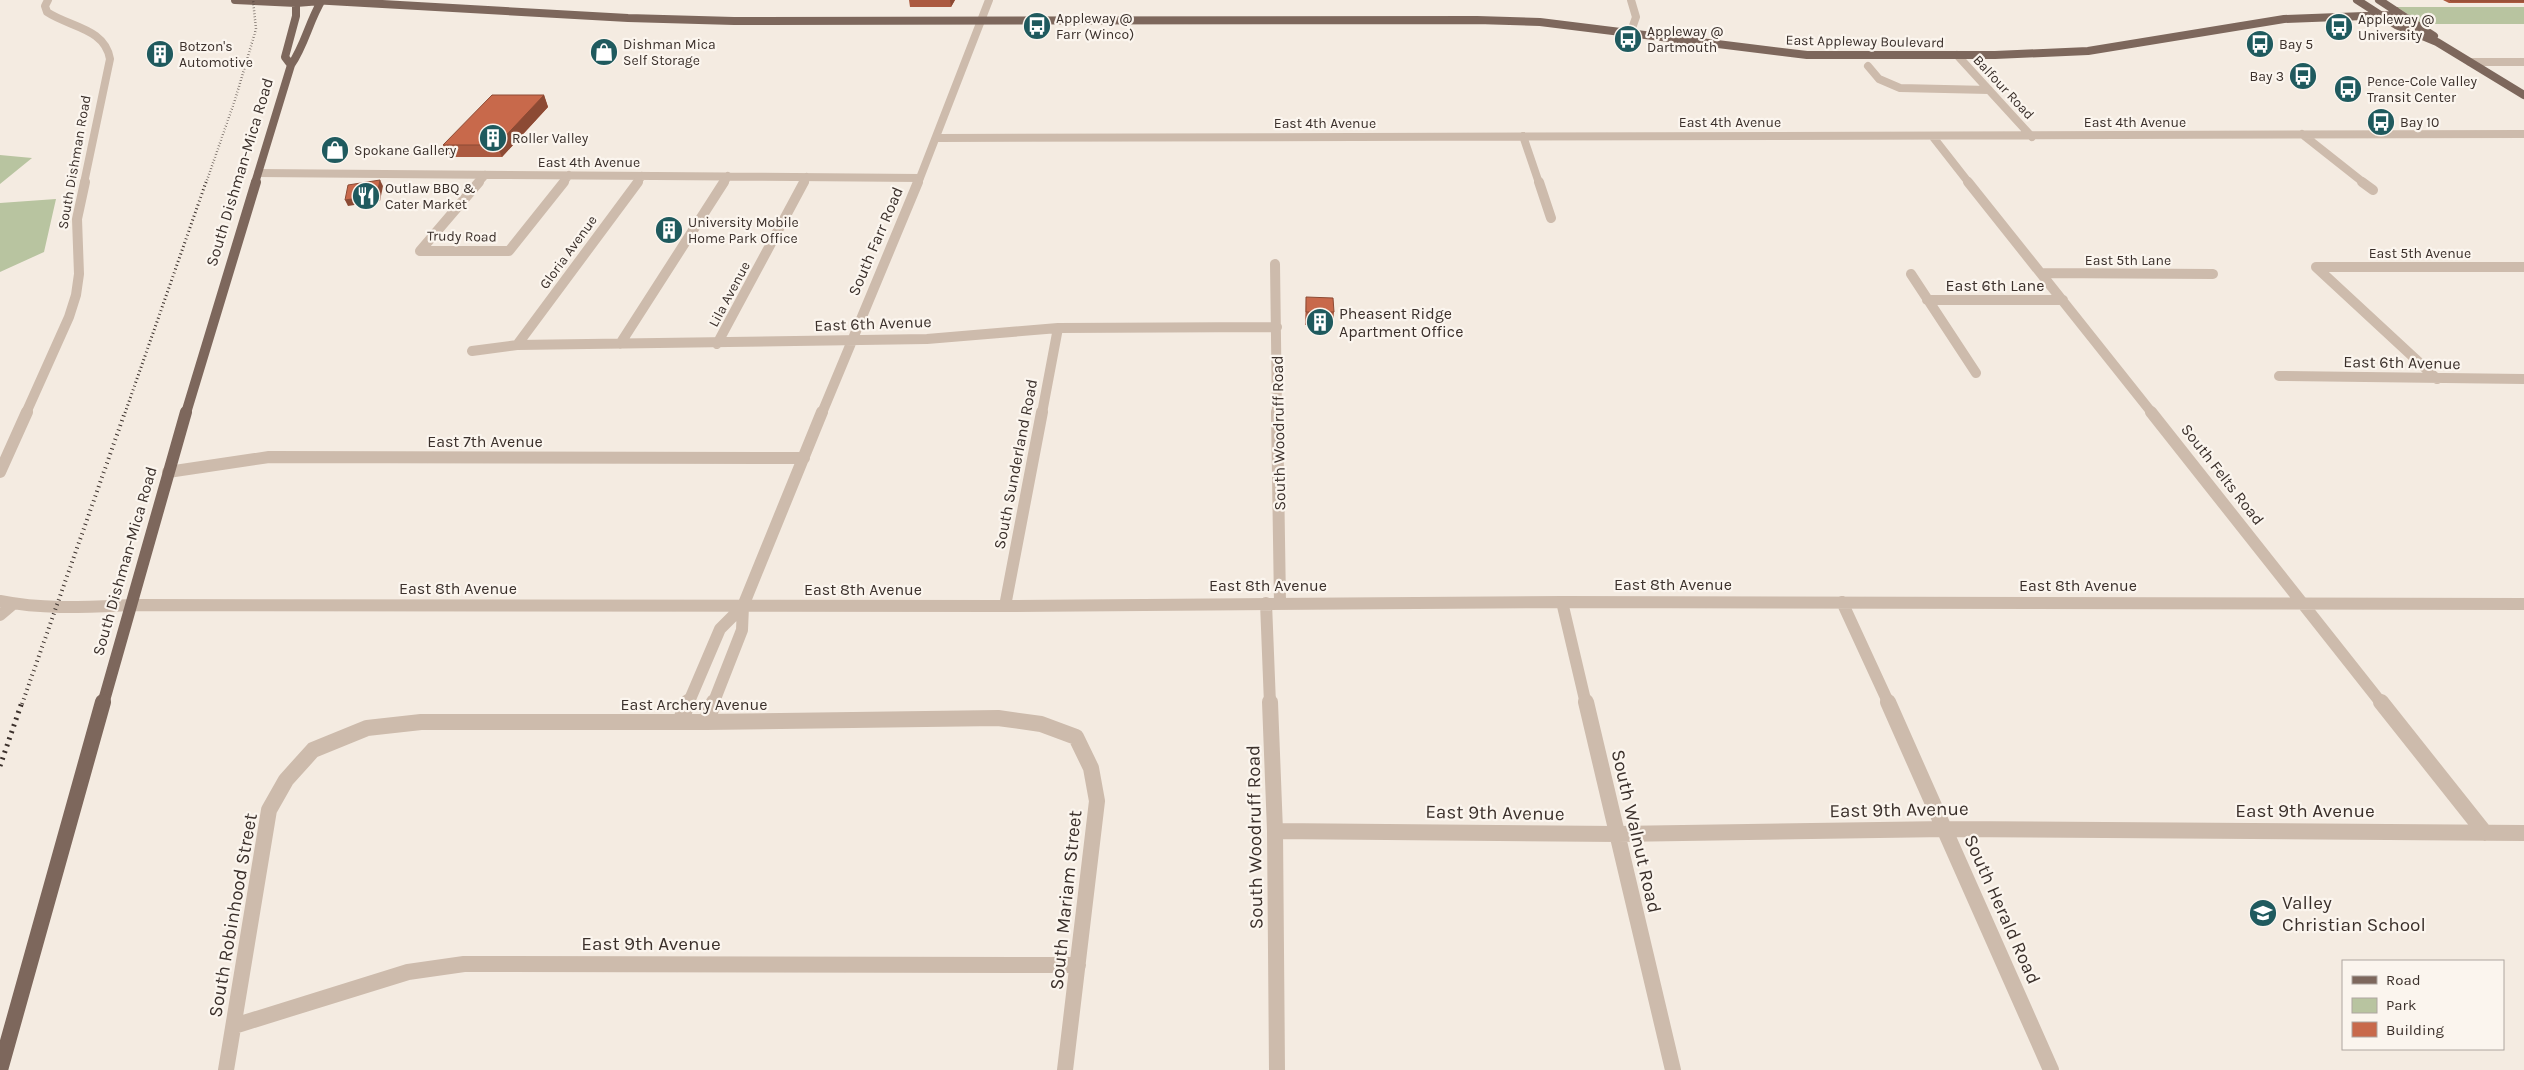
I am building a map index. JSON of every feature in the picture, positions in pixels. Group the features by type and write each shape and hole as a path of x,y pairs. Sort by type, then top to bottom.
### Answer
{"main road":[{"path":"235,0 321,1"},
{"path":"312,0 431,8"},
{"path":"2358,0 2396,25 2437,42 2524,95"},
{"path":"2379,0 2432,33 2437,42"},
{"name":"South Dishman-Mica Road","path":"0,1070 168,472 291,65 300,54 312,16 321,1"},
{"name":"South Dishman-Mica Road","path":"291,65 284,57 296,16 296,2"},
{"name":"East Appleway Boulevard","path":"431,8 628,18 734,21 1477,20 1540,22 1807,55 1957,55 2088,51 2284,19 2382,15 2393,14 2396,11"},
{"name":"East Appleway Boulevard","path":"2253,24 2396,25"}],"street":[{"name":"South Dishman Road","path":"0,472 69,317 76,295 79,274 77,219 110,59 109,48 103,40 47,12 45,6 48,0"},
{"path":"431,8 440,0"},
{"name":"South Farr Road","path":"706,722 742,630 743,606 851,341 937,138 990,0"},
{"path":"1630,34 1635,26 1636,11 1631,0"},
{"name":"Balfour Road","path":"1957,55 2032,136"},
{"path":"2470,62 2524,62"},
{"path":"1868,66 1880,79 1900,88 1989,90"},
{"path":"2302,134 2373,190"},
{"name":"East 4th Avenue","path":"937,138 1933,137 2524,134"},
{"path":"1523,136 1551,218"},
{"name":"South Felts Road","path":"1933,137 2485,833"},
{"name":"East 4th Avenue","path":"258,173 920,178"},
{"name":"Trudy Road","path":"485,175 420,251 509,251 569,175"},
{"name":"Gloria Avenue","path":"517,345 642,176"},
{"path":"620,344 728,176"},
{"name":"Lila Avenue","path":"718,344 807,177"},
{"name":"South Woodruff Road","path":"1275,264 1277,327 1273,603 1277,1070"},
{"name":"East 5th Avenue","path":"2437,378 2316,267 2524,267"},
{"name":"East 5th Lane","path":"2042,273 2214,274"},
{"path":"1911,274 1976,373"},
{"name":"East 6th Lane","path":"1927,300 2063,300"},
{"name":"East 6th Avenue","path":"472,352 517,345 718,344 927,339 1058,328 1277,327"},
{"name":"South Sunderland Road","path":"1005,606 1058,328"},
{"name":"East 6th Avenue","path":"2279,376 2524,378"},
{"name":"East 7th Avenue","path":"168,472 269,457 804,458"},
{"name":"East 8th Avenue","path":"6,603 56,607 131,605 1005,606 1562,602 2524,604"},
{"name":"South Walnut Road","path":"1562,602 1673,1070"},
{"name":"South Herald Road","path":"1842,602 1946,829 2051,1070"},
{"path":"0,615 6,603"},
{"name":"South Farr Road","path":"680,722 720,629 743,606"},
{"name":"East Archery Avenue","path":"313,750 367,728 421,722 706,722 998,718 1041,724 1076,737"},
{"name":"South Mariam Street","path":"1066,1070 1096,801 1091,768 1076,737"},
{"name":"South Robinhood Street","path":"226,1070 270,810 286,780 313,750"},
{"name":"East 9th Avenue","path":"1275,831 1618,834 1946,829 2524,833"},
{"name":"East 9th Avenue","path":"234,1026 408,972 464,964 1078,965"}],"green space":[{"path":"2397,7 2524,7 2524,24 2423,24"},
{"path":"0,155 32,158 0,184"},
{"path":"56,199 44,252 0,272 0,203"}],"building":[{"path":"2524,0 2524,1 2451,1"},
{"path":"492,95 544,95 497,145 443,145"},
{"path":"380,180 377,195 345,200 348,185"},
{"path":"1306,297 1333,298 1334,312 1306,312"}],"railway":[{"path":"206,183 235,100 256,29 253,0"},
{"path":"125,413 206,182"},
{"path":"22,704 125,412"},
{"path":"0,766 22,702"}],"place":[{"name":"Appleway @ Farr (Winco)","path":"1037,26"},
{"name":"Appleway @ University","path":"2339,27"},
{"name":"Appleway @ Dartmouth","path":"1628,39"},
{"name":"Bay 5","path":"2260,44"},
{"name":"Dishman Mica Self Storage","path":"604,52"},
{"name":"Botzon's Automotive","path":"160,54"},
{"name":"Bay 3","path":"2303,76"},
{"name":"Pence-Cole Valley Transit Center","path":"2348,89"},
{"name":"Bay 10","path":"2381,122"},
{"name":"Roller Valley","path":"493,138"},
{"name":"Spokane Gallery","path":"335,150"},
{"name":"Outlaw BBQ & Cater Market","path":"366,196"},
{"name":"University Mobile Home Park Office","path":"669,230"},
{"name":"Pheasent Ridge Apartment Office","path":"1320,322"},
{"name":"Valley Christian School","path":"2263,913"}]}
